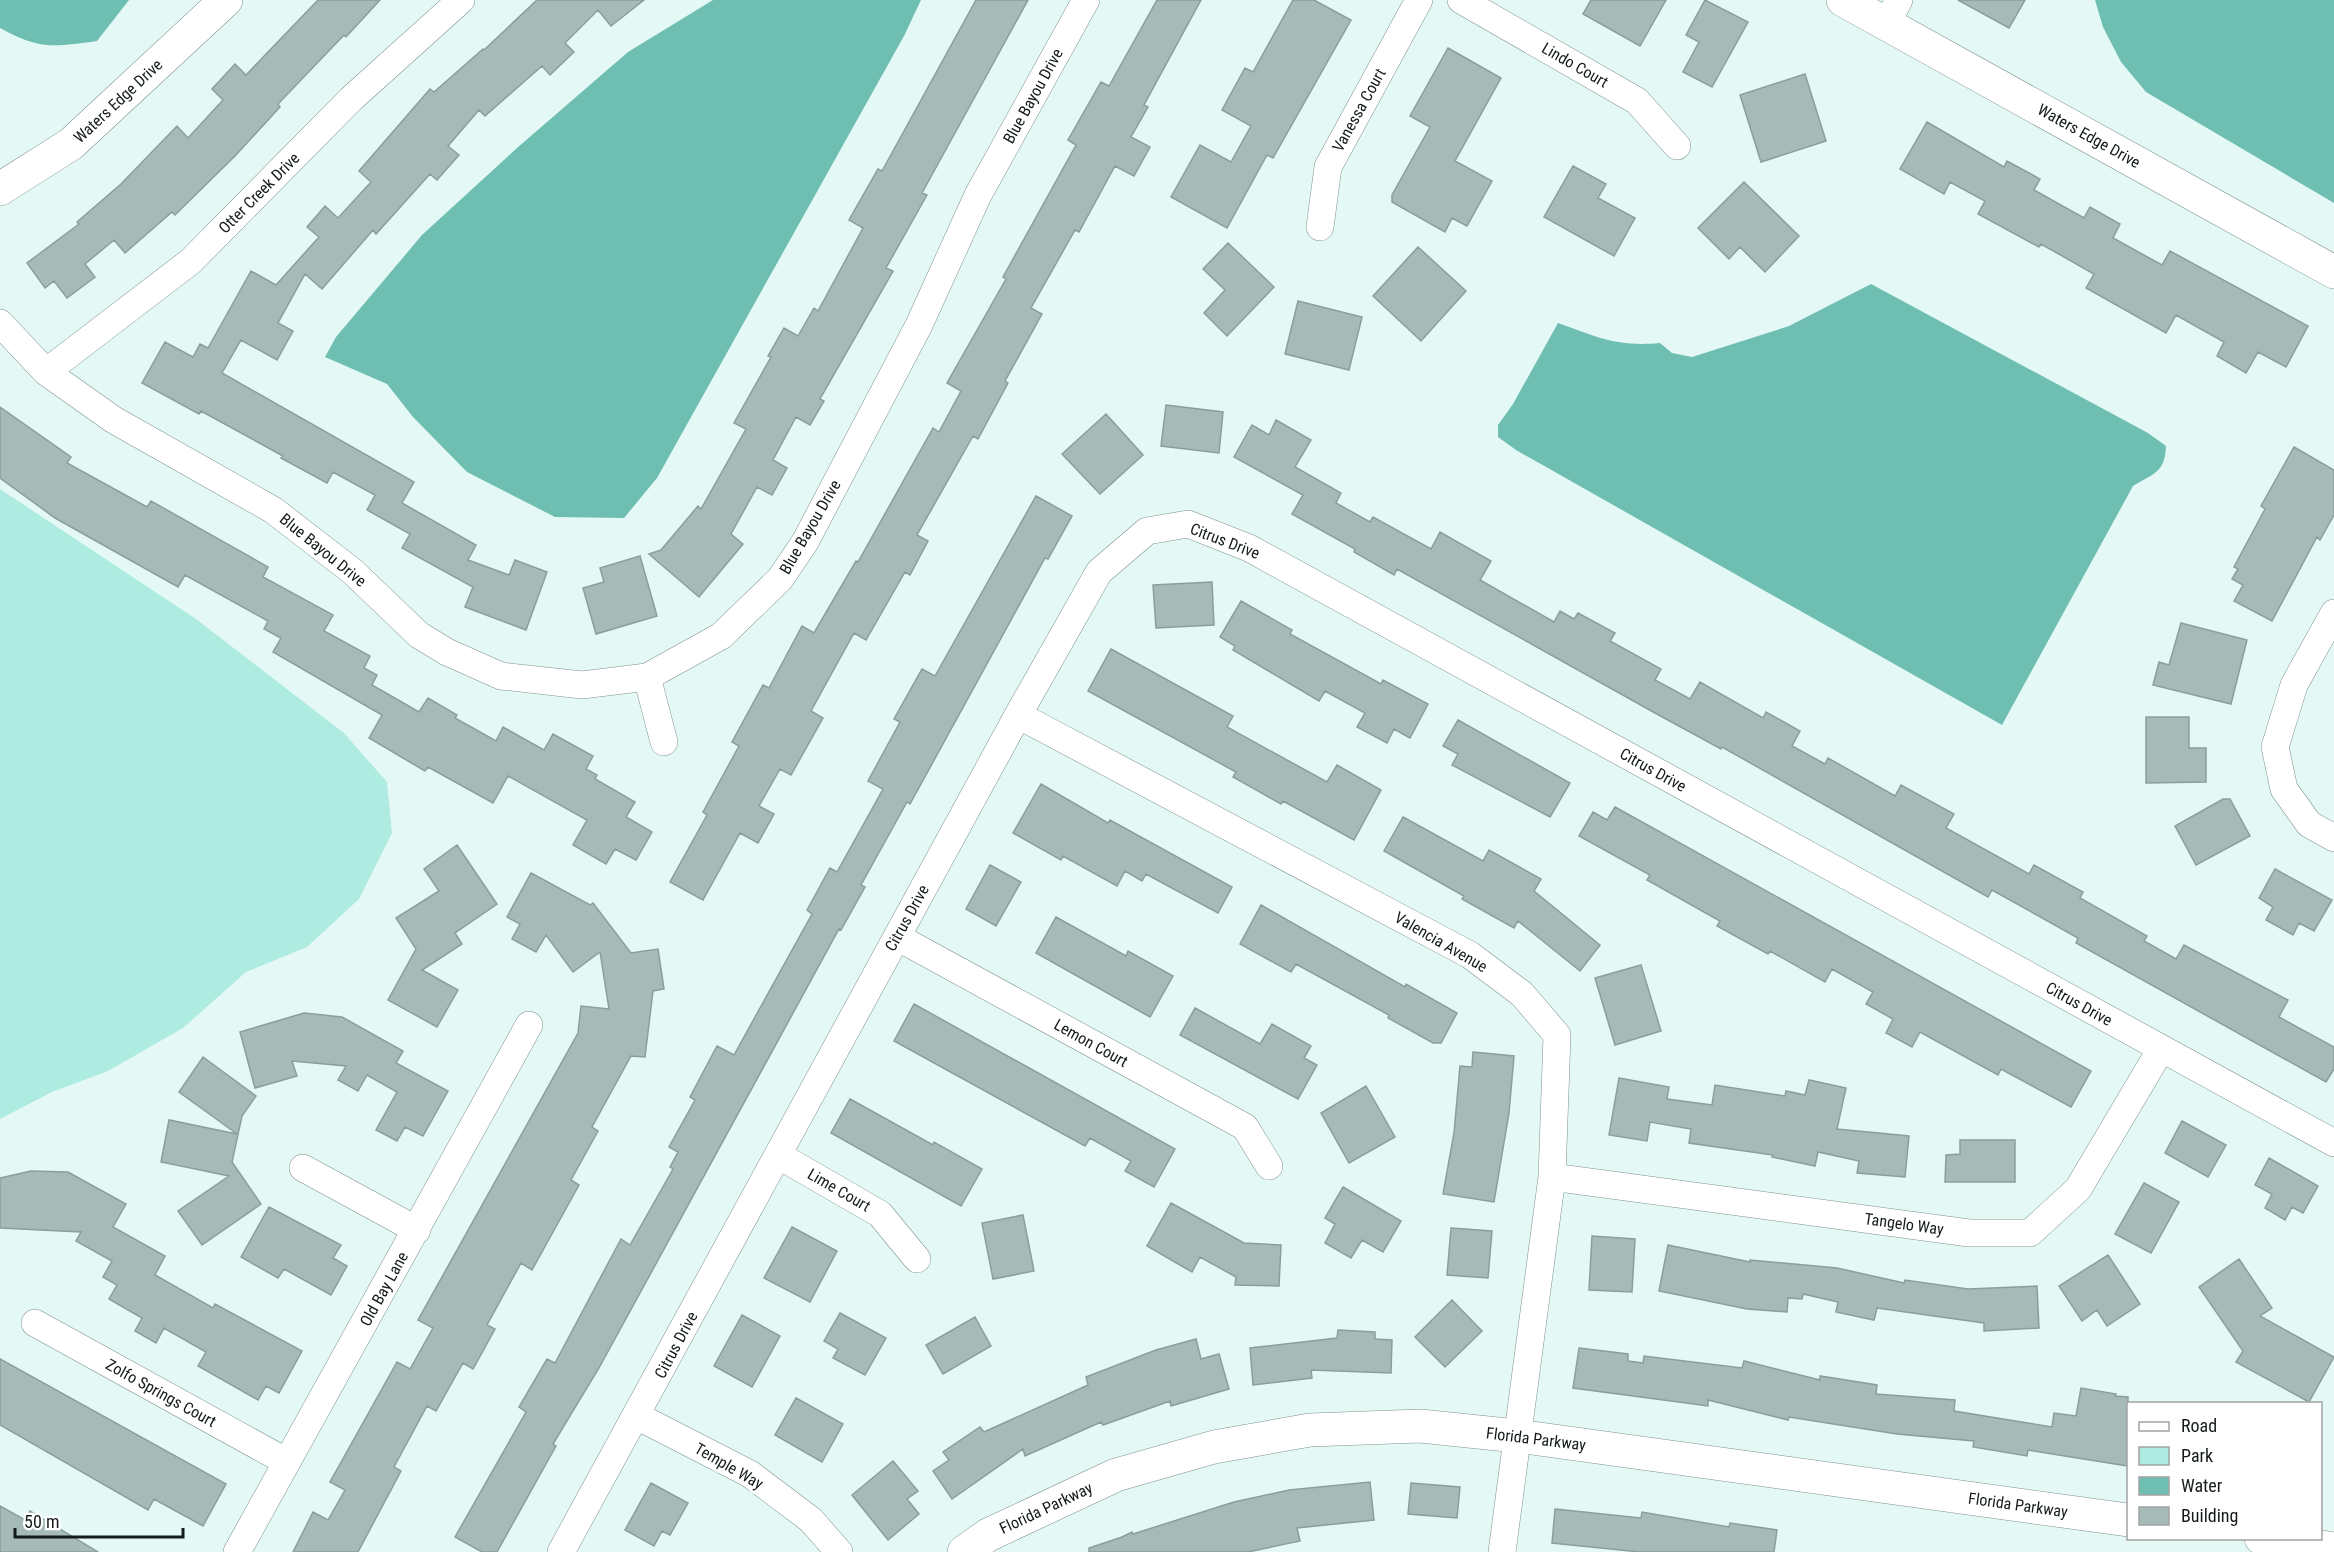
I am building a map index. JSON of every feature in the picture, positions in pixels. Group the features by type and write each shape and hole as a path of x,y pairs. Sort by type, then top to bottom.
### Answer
{"street":[{"name":"Waters Edge Drive","path":"0,189 71,144 226,0"},
{"name":"Otter Creek Drive","path":"46,372 191,261 351,99 461,0"},
{"name":"Blue Bayou Drive","path":"0,323 46,372 114,420 273,510 352,571 419,635 447,652 501,676 582,685 647,677 721,636 780,579 805,542 919,325 978,195 1086,0"},
{"name":"Vanessa Court","path":"1320,227 1328,167 1419,0"},
{"name":"Lindo Court","path":"1461,0 1637,101 1677,146"},
{"name":"Waters Edge Drive","path":"1843,0 1893,12 2334,272"},
{"name":"Citrus Drive","path":"561,1552 1018,715 1100,572 1147,531 1188,524 1249,548 2334,1143"},
{"path":"2334,613 2294,685 2275,747 2284,789 2309,824 2334,838"},
{"path":"647,677 664,742"},
{"name":"Valencia Avenue","path":"1018,715 1470,955 1522,994 1557,1035 1552,1177 1502,1552"},
{"name":"Lemon Court","path":"897,937 1245,1127 1269,1166"},
{"name":"Old Bay Lane","path":"237,1552 417,1230 528,1025"},
{"name":"Tangelo Way","path":"1552,1177 1969,1233 2030,1233 2078,1189 2161,1049"},
{"name":"Lime Court","path":"778,1155 880,1214 917,1259"},
{"path":"303,1168 417,1230"},
{"name":"Zolfo Springs Court","path":"35,1323 287,1462"},
{"name":"Temple Way","path":"637,1416 750,1474 811,1520 839,1552"},
{"name":"Florida Parkway","path":"964,1552 988,1535 1116,1475 1214,1447 1310,1430 1420,1426 1517,1436 2127,1520"},
{"path":"2268,1540 2334,1549"}],"green space":[{"path":"0,489 196,619 344,733 387,782 392,833 359,899 307,947 246,972 183,1028 108,1071 52,1092 0,1119"}],"water":[{"path":"0,0 129,0 97,41 47,45 26,40 0,28"},
{"path":"713,0 921,0 904,36 657,478 624,518 555,517 467,472 413,417 387,384 325,357 336,337 422,235 517,148 628,52"},
{"path":"2095,0 2334,0 2334,203 2146,92 2121,62 2103,27"},
{"path":"1871,284 2148,433 2166,446 2161,467 2133,486 2002,725 1516,450 1498,437 1498,425 1513,404 1558,323 1596,337 1619,342 1660,343 1672,353 1692,357 1789,326"}],"building":[{"path":"318,0 380,0 278,104 280,107 235,156 175,215 172,212 125,253 114,240 85,264 95,277 67,298 54,281 45,288 27,263 79,224 77,222 121,184 177,126 188,138 223,100 212,89 235,64 246,75"},
{"path":"537,0 644,0 611,26 598,10 565,43 574,52 550,75 542,66 485,116 479,110 448,146 459,155 437,180 430,174 376,234 373,230 322,289 305,274 278,323 293,331 277,360 241,340 222,373 414,482 402,503 476,545 468,560 509,575 515,560 547,572 526,630 465,607 473,587 402,548 410,534 367,510 375,495 333,472 327,483 201,411 199,414 142,383 165,342 193,357 200,344 208,348 251,271 276,285 319,237 307,227 325,206 338,218 371,182 359,171 430,89 434,92 484,50"},
{"path":"976,0 1028,0 922,193 927,195 886,268 893,271 820,399 824,401 810,425 796,417 773,460 787,468 772,495 757,487 731,534 743,544 699,597 649,554 661,550 698,506 701,509 746,429 734,423 771,357 768,356 784,328 798,336 814,308 818,311 863,228 849,220 878,169 882,171"},
{"path":"1157,0 1201,0 1144,105 1148,107 1131,137 1150,147 1134,176 1115,166 1079,232 1075,230 1031,308 1042,314 1005,381 1008,383 978,439 973,436 917,535 928,541 910,575 905,572 866,640 854,633 811,711 823,718 791,775 780,769 759,806 774,814 758,843 740,833 703,900 670,882 707,815 703,812 739,746 732,742 763,685 769,688 802,626 814,633 856,561 858,562 933,428 939,432 961,391 947,383 1006,279 1003,277 1076,145 1068,140 1101,82 1109,86"},
{"path":"1293,0 1314,0 1351,20 1273,158 1267,155 1227,228 1171,197 1200,145 1231,162 1251,126 1222,110 1245,68 1253,72"},
{"path":"1591,0 1666,0 1640,46 1583,14"},
{"path":"1705,0 1748,22 1712,87 1683,72 1699,42 1686,35"},
{"path":"1958,0 2025,0 2009,28"},
{"path":"1448,48 1501,78 1455,161 1492,181 1467,226 1452,218 1445,232 1392,202 1392,195 1430,127 1410,116"},
{"path":"1805,74 1826,141 1761,162 1740,95"},
{"path":"1927,122 2004,167 2007,161 2040,179 2034,190 2084,218 2090,207 2120,224 2113,238 2162,265 2170,251 2308,326 2286,367 2258,352 2246,373 2217,356 2224,342 2176,315 2166,333 2086,288 2094,274 2041,244 2039,247 1978,214 1985,201 1950,182 1944,194 1900,169"},
{"path":"1573,166 1606,184 1598,198 1635,218 1614,256 1544,217"},
{"path":"1744,182 1799,236 1765,272 1740,247 1729,259 1698,228"},
{"path":"1228,243 1274,287 1227,336 1204,313 1225,290 1203,269"},
{"path":"1418,247 1466,291 1421,341 1373,296"},
{"path":"1298,301 1362,317 1349,370 1285,354"},
{"path":"1166,405 1223,412 1219,453 1161,446"},
{"path":"0,407 71,457 67,463 147,507 151,501 268,567 263,577 333,615 324,631 370,656 364,668 377,675 372,685 419,712 428,698 457,715 455,718 496,741 503,727 544,750 553,734 593,756 586,769 597,775 595,779 635,802 626,817 652,832 636,860 615,849 606,864 573,845 587,820 508,776 493,803 428,767 425,771 369,738 382,715 273,652 281,638 264,629 268,621 185,575 178,587 55,518 0,478"},
{"path":"1106,414 1143,455 1100,494 1062,454"},
{"path":"1276,420 1311,440 1295,467 1341,493 1336,503 1370,522 1373,517 1431,549 1440,532 1491,561 1480,580 1554,622 1560,611 1574,619 1578,613 1615,633 1610,641 1661,669 1655,680 1690,699 1700,682 1763,718 1766,712 1800,731 1792,746 1825,764 1828,758 1895,796 1901,785 1954,814 1946,828 2029,874 2034,865 2083,892 2080,898 2147,936 2144,941 2176,959 2184,945 2288,1000 2279,1017 2334,1047 2334,1069 2326,1082 2076,943 2078,938 1992,890 1988,897 1722,747 1721,749 1655,713 1397,569 1394,575 1354,552 1355,549 1292,514 1303,495 1234,457 1252,425 1269,435"},
{"path":"2294,447 2334,470 2334,515 2320,540 2317,537 2272,621 2234,601 2243,585 2232,579 2238,569 2234,567 2265,509 2261,506"},
{"path":"1036,496 1072,516 1048,559 1045,558 910,804 907,802 861,885 865,887 841,930 839,929 599,1368 553,1444 556,1446 497,1552 482,1552 455,1537 526,1412 519,1407 547,1359 555,1363 621,1239 630,1245 673,1169 670,1167 678,1152 669,1147 695,1100 690,1097 717,1046 734,1055 812,914 807,910 830,868 837,872 883,789 868,781 900,722 894,719 922,669 935,676"},
{"path":"640,556 657,616 596,634 583,588 604,582 600,568"},
{"path":"1212,582 1214,625 1156,628 1153,585"},
{"path":"1241,601 1292,630 1290,634 1381,684 1383,680 1428,704 1410,738 1394,729 1387,743 1357,727 1365,713 1325,691 1319,701 1233,650 1235,646 1220,637"},
{"path":"2181,623 2247,640 2231,704 2153,685 2159,662 2169,665"},
{"path":"1111,649 1233,716 1227,727 1327,782 1337,765 1381,790 1354,840 1283,801 1281,804 1233,777 1236,772 1088,691"},
{"path":"2146,717 2189,717 2189,748 2206,748 2206,782 2146,783"},
{"path":"1458,720 1570,783 1550,817 1452,765 1458,754 1443,746"},
{"path":"1041,784 1108,823 1110,820 1232,887 1218,913 1146,874 1142,881 1125,871 1117,886 1063,856 1061,860 1013,833"},
{"path":"2223,799 2230,799 2250,836 2196,865 2175,826"},
{"path":"1615,807 2091,1071 2071,1107 2001,1069 1998,1075 1920,1032 1912,1047 1886,1033 1893,1019 1866,1004 1873,992 1832,969 1825,982 1770,951 1768,954 1717,926 1720,921 1647,880 1650,875 1579,836 1593,812 1607,820"},
{"path":"1403,817 1483,861 1489,850 1541,879 1534,891 1600,945 1580,971 1518,921 1514,928 1462,899 1464,896 1384,851"},
{"path":"457,845 497,904 455,933 462,944 422,970 458,990 437,1027 388,1000 416,949 396,918 439,891 424,869"},
{"path":"990,865 1021,882 996,926 966,909"},
{"path":"2275,869 2332,900 2314,931 2299,923 2293,935 2266,920 2273,907 2259,898"},
{"path":"531,873 590,905 593,903 631,953 658,949 664,989 653,991 645,1057 631,1056 592,1127 598,1131 571,1180 579,1185 532,1270 521,1263 487,1325 495,1329 473,1369 463,1363 436,1411 427,1406 394,1467 401,1471 358,1552 293,1552 313,1512 328,1520 345,1490 330,1482 397,1362 410,1369 433,1328 418,1320 578,1033 581,1006 609,1009 600,952 573,972 546,935 536,952 512,939 520,924 507,917"},
{"path":"1261,905 1405,987 1406,984 1457,1013 1441,1043 1433,1043 1388,1018 1389,1015 1296,964 1291,972 1240,944"},
{"path":"1056,917 1126,956 1128,951 1173,976 1150,1017 1036,953"},
{"path":"1641,965 1661,1031 1615,1045 1595,978"},
{"path":"914,1004 1175,1149 1154,1187 1125,1171 1131,1161 1090,1138 1085,1146 894,1041"},
{"path":"1195,1008 1260,1044 1272,1024 1311,1046 1304,1058 1317,1065 1298,1099 1180,1035"},
{"path":"304,1013 342,1017 403,1051 396,1063 448,1091 423,1136 405,1127 397,1141 376,1130 397,1092 367,1075 358,1091 338,1080 346,1066 292,1061 297,1076 255,1088 240,1032"},
{"path":"1473,1052 1514,1056 1509,1113 1494,1202 1443,1194 1454,1133 1460,1066 1472,1067"},
{"path":"203,1057 256,1096 242,1116 232,1162 261,1204 202,1245 178,1211 229,1176 161,1162 169,1120 237,1134 179,1092"},
{"path":"1619,1078 1669,1087 1667,1099 1712,1105 1715,1085 1785,1096 1786,1091 1805,1095 1809,1080 1846,1088 1837,1129 1909,1136 1905,1177 1857,1173 1859,1161 1818,1152 1815,1166 1772,1157 1773,1155 1689,1143 1691,1129 1650,1122 1647,1141 1609,1135"},
{"path":"1366,1086 1395,1137 1349,1163 1321,1113"},
{"path":"850,1099 982,1169 961,1206 831,1133"},
{"path":"2182,1121 2226,1145 2208,1177 2165,1153"},
{"path":"1960,1140 2015,1140 2015,1182 1945,1182 1946,1155 1960,1154"},
{"path":"2269,1158 2318,1186 2303,1213 2292,1207 2285,1220 2265,1208 2272,1194 2255,1185"},
{"path":"31,1171 68,1172 126,1204 113,1227 165,1256 155,1275 213,1308 215,1304 302,1351 279,1393 266,1386 258,1400 198,1366 206,1352 164,1328 156,1343 135,1331 142,1318 109,1299 117,1285 103,1277 112,1261 76,1241 81,1232 0,1228 0,1178"},
{"path":"2144,1183 2179,1202 2151,1253 2115,1234"},
{"path":"1343,1187 1401,1221 1383,1252 1362,1240 1351,1258 1325,1243 1335,1224 1325,1218"},
{"path":"1171,1203 1244,1243 1281,1245 1279,1286 1235,1285 1236,1277 1200,1257 1192,1272 1147,1246"},
{"path":"269,1207 341,1245 333,1258 347,1266 331,1295 284,1269 278,1278 241,1257"},
{"path":"1023,1215 1034,1271 993,1279 982,1223"},
{"path":"792,1227 837,1251 810,1302 764,1278"},
{"path":"1451,1228 1492,1231 1488,1278 1447,1275"},
{"path":"1592,1236 1635,1239 1632,1292 1589,1290"},
{"path":"1668,1245 1750,1262 1750,1260 1837,1268 1904,1283 1905,1280 1968,1289 2037,1286 2039,1328 1984,1331 1984,1323 1877,1308 1874,1320 1836,1312 1838,1302 1803,1294 1802,1299 1788,1298 1787,1312 1747,1309 1659,1291"},
{"path":"2108,1255 2140,1304 2107,1326 2097,1310 2082,1321 2059,1286"},
{"path":"2239,1259 2272,1308 2260,1316 2334,1357 2309,1402 2236,1362 2243,1351 2199,1287"},
{"path":"1452,1300 1482,1331 1445,1367 1415,1337"},
{"path":"840,1313 886,1338 865,1375 833,1358 838,1349 824,1341"},
{"path":"742,1315 780,1336 752,1387 714,1366"},
{"path":"975,1317 991,1346 943,1374 926,1345"},
{"path":"1338,1330 1375,1332 1375,1339 1392,1340 1391,1373 1311,1370 1312,1378 1253,1385 1250,1348 1337,1338"},
{"path":"1196,1339 1201,1359 1219,1354 1229,1389 1171,1406 1170,1401 1103,1425 1101,1422 1025,1456 1023,1449 952,1499 933,1471 949,1460 943,1452 980,1427 984,1432 1088,1385 1086,1377 1156,1350"},
{"path":"1579,1348 1628,1354 1628,1361 1643,1363 1644,1356 1742,1368 1744,1361 1820,1380 1820,1376 1877,1385 1876,1394 1955,1400 1954,1411 2052,1427 2054,1413 2076,1416 2081,1388 2128,1397 2127,1466 2028,1450 2027,1456 1973,1447 1974,1441 1897,1434 1789,1417 1788,1420 1708,1400 1708,1406 1573,1388"},
{"path":"0,1359 226,1484 203,1526 154,1499 148,1510 0,1425"},
{"path":"796,1398 843,1424 822,1462 775,1435"},
{"path":"893,1461 918,1491 907,1499 919,1514 888,1540 852,1495"},
{"path":"1370,1482 1374,1520 1297,1528 1300,1541 1248,1552 1089,1552 1089,1548 1132,1532 1133,1534 1234,1502 1289,1490"},
{"path":"651,1483 688,1503 670,1535 662,1531 654,1546 625,1530"},
{"path":"1411,1483 1460,1487 1457,1518 1408,1514"},
{"path":"0,1506 25,1520 30,1511 98,1552 0,1552"},
{"path":"1555,1509 1641,1518 1642,1512 1729,1527 1730,1523 1777,1530 1774,1552 1640,1552 1552,1543"}]}
